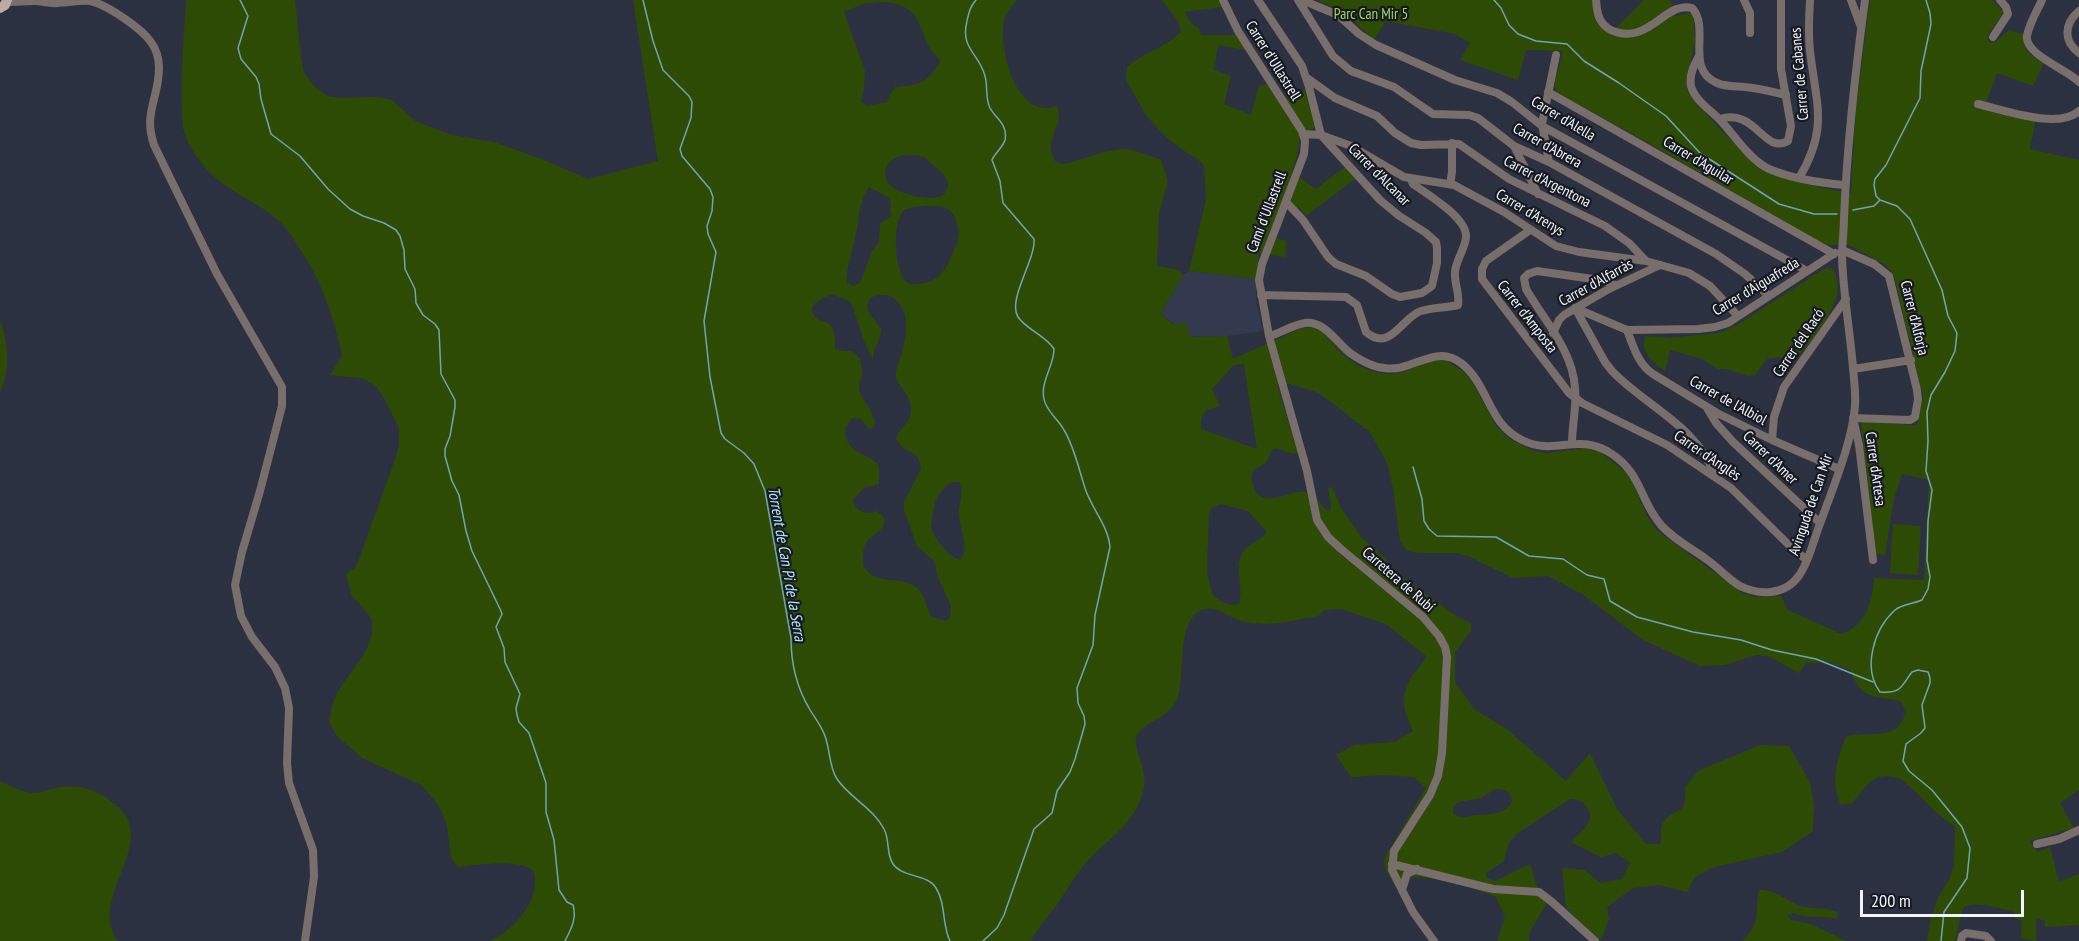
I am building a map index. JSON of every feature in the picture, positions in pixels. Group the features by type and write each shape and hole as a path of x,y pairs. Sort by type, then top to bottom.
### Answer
{"street":[{"name":"Carrer d'Ullastrell","path":"1223,0 1238,31 1303,134"},
{"path":"1258,0 1302,66 1321,135"},
{"name":"Carrer d'Alella","path":"1300,0 1338,15 1359,34 1376,45 1455,80 1497,93 1542,126 1807,271"},
{"name":"Carrer d'Abrera","path":"1300,0 1333,56 1351,71 1394,87 1433,114 1474,116 1514,146 1549,162 1716,254 1745,274 1768,296"},
{"path":"1596,0 1599,18 1603,24 1624,33 1638,32 1682,7 1692,8 1699,20 1699,56 1705,74 1716,83 1786,95"},
{"path":"1744,0 1750,13 1750,33"},
{"path":"1720,119 1733,116 1746,120 1767,139 1777,144 1785,143 1790,137 1791,126 1781,69 1781,0"},
{"name":"Carrer de Cabanes","path":"1799,178 1811,156 1818,130 1818,98 1808,38 1810,0"},
{"path":"1851,0 1862,28"},
{"name":"Avinguda de Can Mir","path":"1269,336 1299,325 1316,324 1324,328 1357,358 1374,366 1388,369 1435,356 1450,357 1461,363 1475,377 1503,429 1539,447 1572,443 1598,446 1629,467 1654,518 1666,532 1741,586 1758,592 1786,589 1799,577 1807,560 1839,469 1853,418 1855,401 1853,369 1842,250 1848,143 1866,0"},
{"path":"1993,37 2008,14 2000,0"},
{"path":"2042,0 2028,32 2029,46 2079,82"},
{"path":"3,5 36,1 55,3 91,1 123,19 144,34 152,44 159,68 149,115 154,145 218,274 281,383 282,406 235,585 241,616 252,637 276,667 285,688 289,708 287,763 289,783 313,850 314,877 305,941"},
{"path":"2079,11 2072,18 2067,31 2068,42 2079,53"},
{"path":"1549,162 1542,126 1556,55"},
{"path":"1699,56 1691,75 1692,89 1761,164 1799,178 1845,185"},
{"path":"1306,77 1335,98 1377,116 1395,133 1411,143 1427,145 1452,143 1450,184"},
{"name":"Carrer d'Aguilar","path":"1548,92 1834,254"},
{"path":"1978,104 2053,120 2071,117 2079,111"},
{"name":"Carrer d'Arenys","path":"1303,134 1321,135 1356,148 1394,172 1410,178 1450,184 1495,206 1551,244 1572,251 1646,261 1678,269 1699,278 1716,292 1738,316"},
{"name":"Camí d'Ullastrell","path":"1269,336 1259,280 1262,264 1304,154 1303,134"},
{"name":"Carrer d'Alcanar","path":"1286,202 1303,220 1328,257 1336,264 1366,276 1400,297 1422,293 1432,286 1437,263 1436,242 1380,200 1321,135"},
{"name":"Carrer d'Argentona","path":"1452,143 1462,146 1493,170 1605,226 1629,243 1646,261"},
{"path":"1514,146 1538,194"},
{"path":"1261,295 1346,297 1357,305 1366,332 1379,338 1394,334 1418,312 1458,305 1455,271 1465,241 1465,230 1457,218 1413,184 1410,178"},
{"name":"Carrer d'Amposta","path":"1530,230 1486,261 1482,269 1482,279 1575,399"},
{"name":"Carrer d'Aiguafreda","path":"1575,308 1627,330 1677,330 1724,325 1842,250"},
{"name":"Carrer d'Alforja","path":"1842,250 1874,264 1889,276 1911,360 1918,399 1913,419 1853,418"},
{"name":"Carrer d'Alfarràs","path":"1553,333 1561,317 1575,308 1616,285 1660,265"},
{"path":"1572,443 1575,399 1572,368 1526,289 1524,280 1527,273 1537,271 1600,280 1616,285"},
{"name":"Carrer del Racó","path":"1772,440 1774,417 1784,387 1846,299"},
{"path":"1575,308 1612,371 1687,435 1706,458 1714,476"},
{"name":"Carrer de l'Albiol","path":"1627,330 1645,367 1706,407 1772,440 1839,469"},
{"name":"Carretera de Rubí","path":"1269,336 1307,471 1317,520 1341,549 1423,617 1445,647 1447,670 1442,753 1438,776 1430,795 1394,851 1399,871"},
{"path":"1853,369 1911,360"},
{"name":"Carrer d'Anglès","path":"1575,399 1667,445 1714,476 1740,495 1807,560"},
{"name":"Carrer d'Amer","path":"1706,407 1716,423 1733,442 1820,523"},
{"name":"Carrer d'Artesa","path":"1853,418 1860,446 1873,560"},
{"path":"2037,844 2079,830"},
{"path":"1434,941 1413,912 1402,890 1399,871 1417,869 1493,889 1539,892 1595,941"},
{"path":"1961,941 1962,936 1966,933 1986,936 1991,941"}],"shaded area":[{"path":"1189,271 1256,279 1256,301 1263,331 1227,336 1191,337 1161,314 1183,275"}],"green space":[{"name":"Parc Can Mir 5","path":"186,0 295,0 304,73 314,86 327,96 376,97 392,100 415,121 452,135 494,142 588,179 658,161 633,0 1017,0 1007,12 1004,20 1004,48 1013,80 1021,93 1031,103 1043,108 1057,106 1059,119 1051,145 1055,161 1062,164 1069,163 1122,149 1133,150 1161,160 1168,181 1159,213 1157,266 1179,270 1183,275 1161,314 1173,324 1186,323 1191,337 1227,336 1233,359 1300,329 1311,327 1322,332 1353,362 1363,368 1381,373 1392,374 1426,363 1446,360 1464,372 1473,383 1496,426 1511,440 1534,451 1547,453 1586,448 1602,453 1629,475 1647,516 1664,536 1743,593 1755,597 1781,596 1788,610 1841,634 1856,626 1862,619 1872,595 1874,578 1924,580 1929,480 1902,474 1894,498 1885,556 1876,553 1861,424 1863,422 1917,425 1923,396 1894,276 1887,266 1849,245 1829,245 1816,240 1558,93 1555,82 1562,51 1526,50 1518,80 1460,60 1470,43 1455,34 1386,21 1374,40 1344,12 1317,0 1592,0 1597,24 1610,34 1644,0 1670,0 1676,16 1689,13 1693,15 1695,39 1686,84 1696,104 1759,169 1801,183 1851,194 1856,108 1870,0 1992,0 2004,12 1987,36 1989,41 1994,43 2009,30 2023,34 2028,52 2044,63 2033,86 1997,73 1984,108 2036,119 2030,149 2079,160 2079,790 2060,803 2074,828 2029,841 2038,852 2050,847 2059,882 2079,874 2079,925 2045,927 2045,920 2036,919 2036,941 2021,938 2022,920 2015,919 2014,911 1971,905 1965,906 1962,910 1955,941 1927,941 1930,921 1938,898 1954,866 1955,827 1902,779 1889,776 1877,777 1852,803 1841,805 1835,780 1846,737 1890,732 1897,728 1906,711 1900,701 1869,694 1859,687 1850,670 1829,662 1806,663 1799,673 1768,656 1756,655 1725,665 1700,666 1643,640 1582,594 1548,576 1513,578 1468,556 1456,553 1418,553 1406,550 1400,540 1387,463 1370,432 1319,393 1290,384 1277,385 1298,452 1294,454 1276,448 1272,450 1266,462 1256,468 1252,474 1254,488 1258,495 1270,499 1305,492 1317,499 1330,512 1328,488 1332,487 1341,508 1362,538 1384,557 1392,570 1458,617 1471,623 1471,631 1455,652 1455,682 1475,710 1507,729 1566,781 1590,753 1617,809 1646,844 1660,844 1662,825 1670,815 1681,809 1684,804 1685,787 1698,771 1760,745 1789,746 1810,782 1814,806 1813,831 1782,852 1714,867 1695,877 1687,892 1659,885 1633,888 1607,907 1609,919 1601,940 1581,924 1566,907 1562,868 1584,870 1601,883 1622,879 1630,863 1616,853 1601,857 1571,842 1586,827 1590,817 1584,804 1570,799 1516,834 1508,845 1504,861 1486,873 1487,878 1495,881 1530,864 1536,884 1547,903 1529,933 1529,941 1497,941 1505,917 1496,897 1464,886 1426,878 1407,878 1394,885 1386,870 1384,859 1426,788 1414,777 1385,775 1351,777 1336,755 1354,745 1395,742 1413,731 1406,712 1405,694 1412,677 1426,656 1386,624 1341,609 1325,610 1314,617 1264,624 1241,621 1215,609 1204,609 1191,619 1187,628 1180,687 1175,703 1171,709 1147,725 1136,736 1144,786 1135,811 1120,830 1084,865 1031,941 490,941 513,925 530,902 535,884 533,871 515,864 458,867 451,858 447,826 441,810 432,797 421,785 362,758 337,736 329,722 338,691 366,651 372,635 372,619 351,594 346,574 356,567 395,460 399,444 399,428 375,385 361,378 330,375 342,356 335,326 319,283 305,256 288,231 268,212 216,178 206,169 189,145 182,113","holes":["886,2 900,5 910,10 916,17 927,43 941,60 932,74 923,81 918,84 895,87 887,102 867,106 861,102 865,71 844,12 865,3","903,155 924,157 946,178 947,190 939,197 931,198 912,196 895,189 889,184 885,175 887,167 895,158","869,187 889,198 892,215 880,224 879,242 872,251 860,283 853,286 847,282 847,271 862,201","935,206 948,209 952,212 957,224 958,240 949,262 940,275 926,283 908,283 903,278 897,260 897,227 903,212 910,208","832,294 851,302 873,360 881,329 869,312 869,299 879,295 889,296 895,299 904,311 906,334 896,378 909,399 911,411 909,419 896,439 903,448 916,455 921,469 904,502 904,510 917,546 934,561 938,577 951,606 950,618 945,621 932,617 922,594 916,587 903,582 882,579 863,566 865,544 882,528 885,520 876,511 868,513 861,511 856,507 853,499 864,488 879,484 879,466 849,444 845,429 852,418 860,419 870,429 874,428 874,420 859,388 859,381 863,374 860,359 852,351 835,348 832,327 813,314 815,303","1244,364 1257,449 1201,429 1201,419 1206,410 1220,406 1212,389 1234,365","952,482 960,482 959,520 965,543 960,560 942,547 931,528 934,508 941,491","1221,504 1248,511 1266,531 1265,535 1247,547 1241,555 1239,604 1224,603 1212,594 1207,572 1209,513 1213,507","1495,789 1510,793 1512,802 1497,813 1465,817 1453,813 1453,807 1458,802 1481,798"]},
{"path":"1162,0 1219,0 1222,7 1184,12 1192,24 1199,28 1201,35 1236,35 1246,50 1218,45 1214,70 1231,76 1224,104 1251,115 1259,86 1275,82 1287,99 1306,89 1316,126 1299,140 1292,172 1316,189 1345,167 1355,179 1306,216 1300,208 1280,207 1268,236 1287,241 1285,257 1259,253 1256,279 1189,271 1206,200 1204,165 1167,138 1146,115 1126,80 1127,67 1181,32 1178,21"},
{"path":"1832,268 1837,281 1837,295 1815,336 1799,354 1767,359 1755,375 1749,376 1718,369 1702,359 1670,350 1665,371 1646,352 1645,336 1670,338 1720,333 1739,324 1817,273"},
{"path":"0,321 5,339 7,366 0,393"},
{"path":"1893,524 1921,526 1918,575 1890,573"},
{"path":"0,781 30,793 66,787 82,788 98,793 119,808 129,822 131,838 128,855 111,907 111,924 118,941 0,941"},
{"path":"1759,890 1777,894 1805,907 1838,913 1837,919 1793,913 1787,915 1791,920 1811,924 1846,941 1742,941 1755,923"}],"waterway":[{"path":"240,0 248,16 238,48 241,59 259,84 271,134 300,156 328,189 350,209 396,230 404,250 405,269 415,289 416,303 423,315 439,330 441,374 455,400 445,456 452,481 459,495 472,551 502,614 496,627 504,648 505,662 520,694 516,708 517,715 519,722 529,733 546,783 546,812 554,840 559,890 567,902 573,905 574,910 573,924 565,941"},
{"name":"Torrent de Can Pi de la Serra","path":"643,0 663,70 689,96 692,102 691,118 680,149 682,156 710,189 713,197 712,211 707,226 716,252 704,321 710,377 721,433 754,464 765,491 791,638 793,665 798,683 804,700 827,741 832,769 837,779 868,809 884,829 889,856 893,864 903,872 927,880 936,888 950,941"},
{"path":"976,0 968,15 966,38 985,76 990,108 1005,130 1004,143 992,160 1000,181 1003,203 1034,239 1031,257 1016,300 1016,310 1022,322 1054,349 1044,386 1045,403 1068,437 1086,491 1103,525 1110,547 1095,615 1093,645 1077,688 1078,703 1085,724 1075,759 1070,772 1057,791 1052,813 1034,829 1004,915 997,928 983,941"},
{"path":"1494,0 1501,8 1509,25 1518,34 1536,41 1567,44 1584,61 1666,116 1700,153 1779,204 1814,214 1837,214"},
{"path":"1926,0 1931,24 1921,71 1920,98 1886,165 1875,179 1874,185 1876,196 1880,200 1897,206 1910,219 1942,290 1948,316 1957,333 1955,351 1931,395 1927,412 1926,471 1932,490 1928,521 1927,560 1930,577 1928,589 1922,600 1898,608 1888,618 1876,638 1871,661 1872,672 1880,692 1897,690 1912,672 1918,670 1928,672 1930,678 1922,705 1925,728 1906,744 1903,761 1909,771 1932,790 1962,827 1970,848 1967,878 1944,912 1941,941"},
{"path":"1853,210 1874,206 1880,200"},
{"path":"1413,467 1422,499 1424,521 1437,536 1496,537 1529,556 1563,559 1587,575 1604,579 1610,601 1637,617 1693,632 1741,640 1772,650 1816,659 1873,682"}]}
